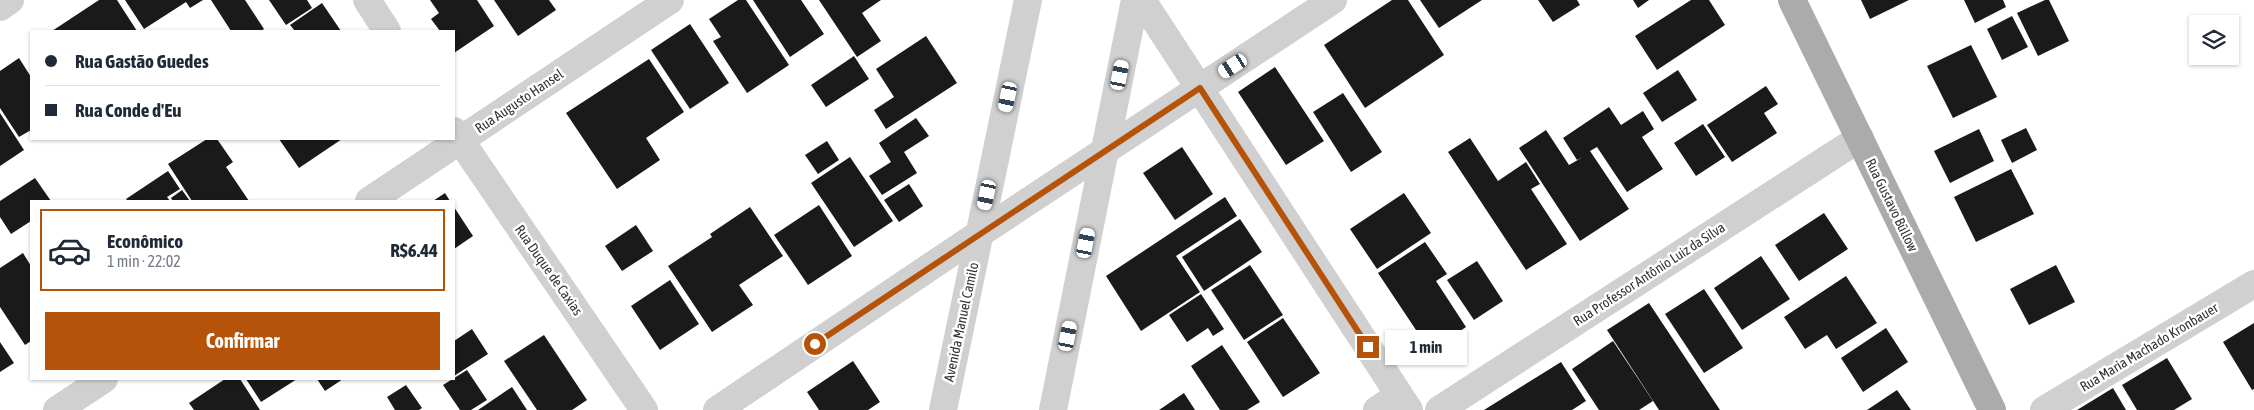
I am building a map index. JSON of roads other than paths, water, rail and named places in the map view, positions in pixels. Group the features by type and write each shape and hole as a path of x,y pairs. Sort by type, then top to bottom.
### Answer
{"main road":[{"name":"Rua Gustavo Büllow","path":"1792,0 1992,410"}],"street":[{"path":"0,7 10,0"},
{"path":"367,0 387,30"},
{"name":"Rua Augusto Hansel","path":"457,136 670,0"},
{"name":"Avenida Manuel Camilo","path":"942,410 1028,0"},
{"path":"1053,410 1135,0"},
{"path":"1142,0 1404,403 1377,410"},
{"path":"717,410 1333,0"},
{"name":"Rua Duque de Caxias","path":"457,136 644,410"},
{"name":"Rua Professor Antônio Luiz da Silva","path":"1439,410 1860,138"},
{"name":"Rua Augusto Hansel","path":"370,200 452,140"},
{"name":"Rua Maria Machado Kronbauer","path":"2044,410 2254,284"},
{"path":"57,410 102,380"}]}
